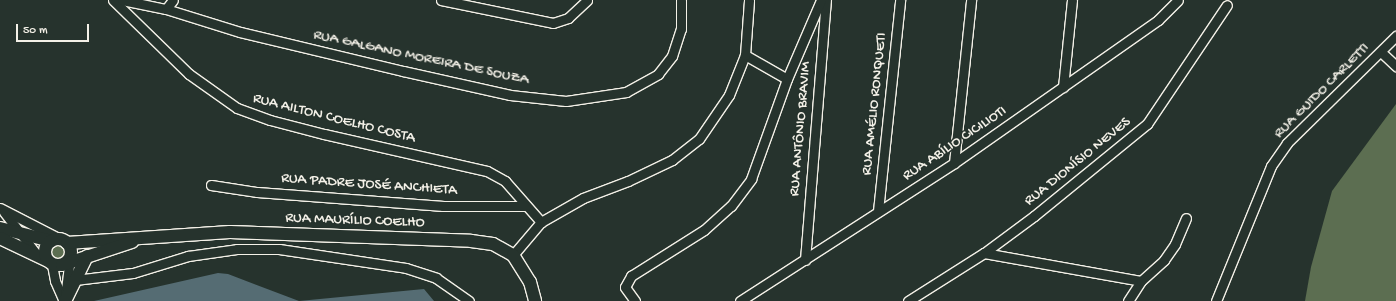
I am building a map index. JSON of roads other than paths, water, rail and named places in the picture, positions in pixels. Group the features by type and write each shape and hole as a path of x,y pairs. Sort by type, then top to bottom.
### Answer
{"main road":[{"path":"0,228 59,240 142,238"},
{"name":"RUA MAURÍLIO COELHO","path":"142,238 230,232 408,238 493,244 512,255 530,282 535,301"},
{"path":"0,238 52,262 87,256 142,238"},
{"path":"52,262 45,251 59,240"},
{"path":"52,262 71,247 59,240"},
{"path":"65,301 87,256"}],"street":[{"name":"RUA AILTON COELHO COSTA","path":"113,0 189,74 237,108 270,120 488,171 505,181 541,222"},
{"name":"RUA GALGANO MOREIRA DE SOUZA","path":"122,0 166,9 240,32 403,71 510,95 566,101 626,92 658,74 672,56 681,29 681,0"},
{"path":"166,9 173,0"},
{"path":"441,0 553,23 568,18 587,0"},
{"path":"512,255 541,222 583,198 628,181 672,160 699,139 729,95 745,55 748,0"},
{"path":"634,301 625,287 631,276 704,230 731,206 750,179 786,79 821,0"},
{"name":"RUA ANTÔNIO BRAVIM","path":"805,260 826,0"},
{"name":"RUA AMÉLIO RONQUETI","path":"878,211 900,0"},
{"path":"954,163 971,0"},
{"path":"1063,87 1072,0"},
{"name":"RUA ABÍLIO CICILIOTI","path":"740,301 954,163 1158,20 1178,0"},
{"name":"RUA DIONÍSIO NEVES","path":"908,301 984,253 1039,212 1147,124 1227,5"},
{"name":"RUA GUIDO CARLETTI","path":"1216,301 1271,166 1287,143 1396,36"},
{"path":"1381,52 1396,66"},
{"path":"745,55 786,79"},
{"name":"RUA PADRE JOSÉ ANCHIETA","path":"211,185 256,192 443,206 526,206"},
{"path":"0,208 22,233 52,262 65,301"},
{"path":"0,208 59,240"},
{"path":"1128,301 1141,281 1164,260 1175,244 1186,218"},
{"path":"75,280 134,273 188,256 237,249 279,249 406,268 436,278 469,301"},
{"path":"984,253 1141,281"},
{"path":"52,262 65,301"}],"water":[{"path":"218,273 228,274 299,301 94,301"},
{"path":"424,289 434,301 299,301"}]}
